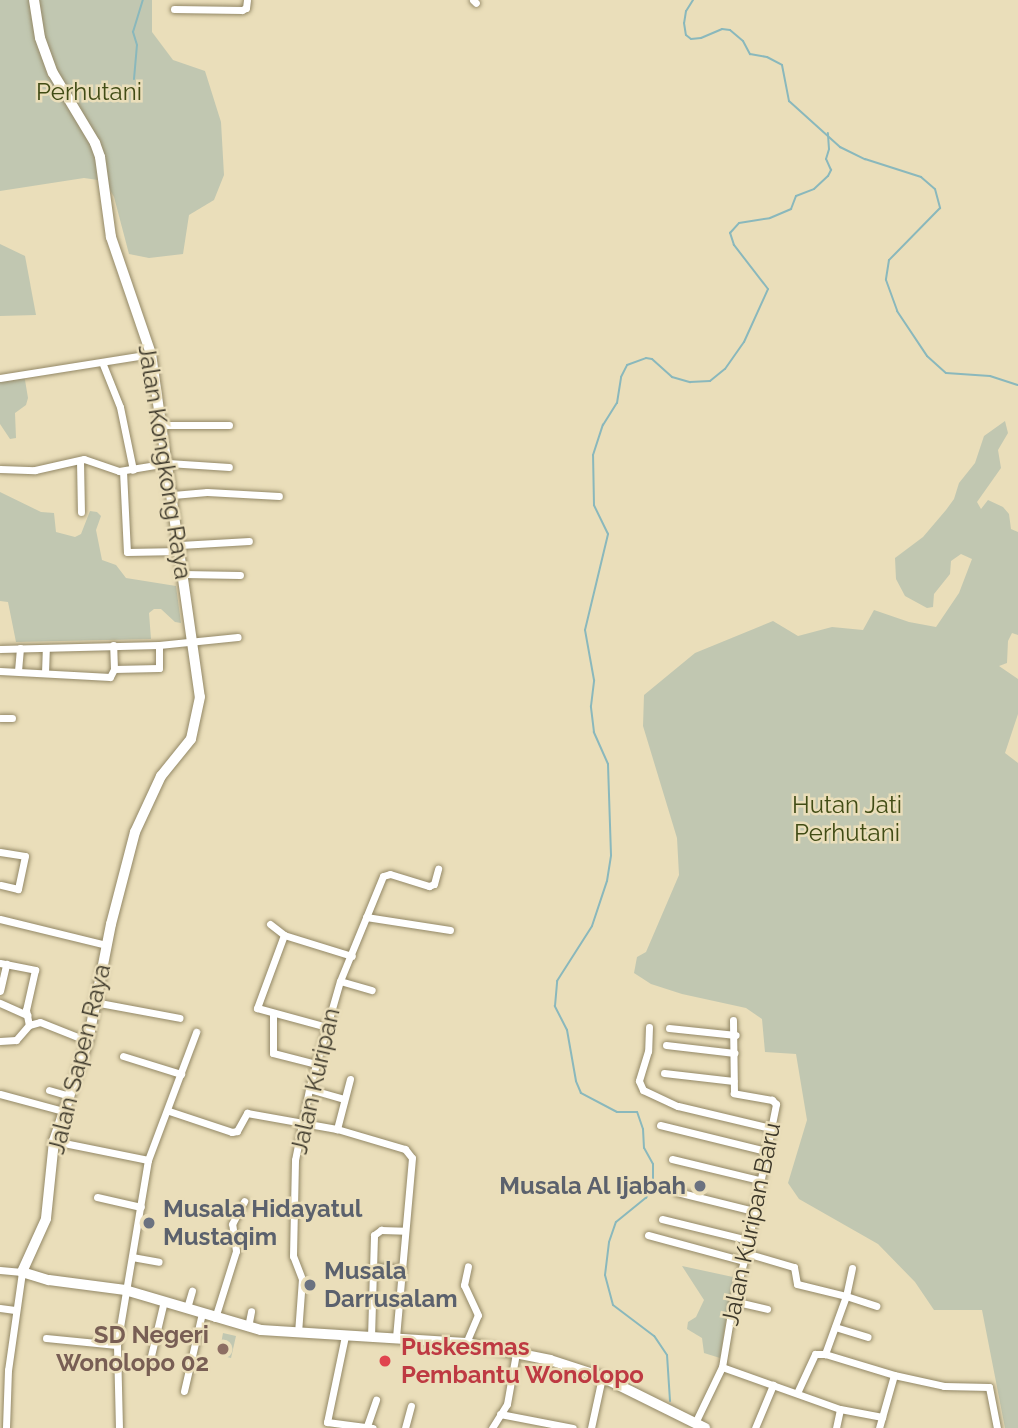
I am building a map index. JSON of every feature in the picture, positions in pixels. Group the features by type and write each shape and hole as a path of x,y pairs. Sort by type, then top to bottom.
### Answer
{"street":[{"name":"Jalan Kongkong Raya","path":"34,0 40,38 53,73 100,157 111,237 151,354 200,697 191,739 161,776 135,832 111,924"},
{"path":"174,9 242,10 246,8 247,0"},
{"path":"0,378 151,354"},
{"path":"102,362 120,407 133,470"},
{"path":"162,425 229,425"},
{"path":"0,469 35,470 89,460 110,470 123,471 168,463 229,467"},
{"path":"80,461 81,512"},
{"path":"123,471 127,552 249,541"},
{"path":"173,495 206,492 279,496"},
{"path":"183,575 240,575"},
{"path":"0,649 159,645 238,637"},
{"path":"0,671 107,677 112,675 114,669 113,645"},
{"path":"114,669 159,668 159,645"},
{"path":"18,671 20,648"},
{"path":"45,673 46,649"},
{"path":"0,718 12,718"},
{"path":"0,852 25,856 18,889 0,885"},
{"name":"Jalan Kuripan","path":"298,1333 302,1279 293,1255 295,1160 309,1089 340,981 383,876 390,874 432,886 438,869"},
{"path":"366,917 450,930"},
{"path":"0,919 107,945"},
{"name":"Jalan Sapen Raya","path":"22,1272 46,1219 54,1141 88,1041 111,924"},
{"path":"270,924 284,934 352,956"},
{"path":"284,934 257,1002 261,1011 327,1027"},
{"path":"0,991 3,963 30,968 35,972 28,993 26,1015 29,1025"},
{"path":"340,981 372,990"},
{"path":"94,1002 180,1018"},
{"path":"0,1003 26,1015"},
{"path":"273,1013 273,1053 316,1064"},
{"path":"664,1073 734,1081 736,1035 733,1020"},
{"path":"0,1041 16,1040 29,1025 40,1022 88,1041"},
{"path":"649,1027 648,1051 639,1081 643,1090 678,1107 770,1128"},
{"path":"669,1028 736,1035"},
{"path":"119,1428 117,1345 148,1160 169,1111 195,1032"},
{"path":"666,1045 735,1053"},
{"path":"123,1056 181,1074"},
{"name":"Jalan Kuripan","path":"350,1079 337,1129 405,1149 411,1154 396,1338"},
{"name":"Jalan Kuripan Baru","path":"695,1423 722,1367 733,1301 746,1252 776,1103 737,1095 733,1091 734,1081"},
{"path":"309,1089 344,1099"},
{"path":"50,1090 70,1096"},
{"path":"0,1094 63,1111"},
{"path":"169,1111 232,1132 237,1131 247,1114 337,1129"},
{"path":"660,1125 766,1151"},
{"path":"54,1141 148,1160"},
{"path":"672,1158 759,1180"},
{"path":"677,1192 754,1211"},
{"path":"97,1197 141,1207"},
{"path":"215,1318 236,1251 233,1224 244,1200"},
{"path":"662,1219 748,1240"},
{"path":"371,1336 372,1267 376,1232 405,1231"},
{"path":"648,1235 744,1261"},
{"path":"746,1252 794,1267 797,1284 876,1306"},
{"path":"132,1258 159,1262"},
{"path":"466,1343 478,1315 464,1285 468,1266"},
{"path":"372,1267 402,1269"},
{"path":"825,1354 846,1296 852,1268"},
{"path":"0,1270 125,1290 248,1327 298,1333 466,1343 516,1353 602,1377 705,1428"},
{"path":"6,1428 8,1370 22,1272"},
{"path":"187,1308 192,1291"},
{"path":"150,1360 164,1301"},
{"path":"733,1301 767,1309"},
{"path":"0,1308 15,1310"},
{"path":"248,1327 251,1311"},
{"path":"184,1391 202,1313"},
{"path":"835,1326 867,1337"},
{"path":"345,1336 327,1425 370,1427 376,1400"},
{"path":"46,1338 117,1345"},
{"path":"492,1428 507,1404 516,1353"},
{"path":"797,1393 815,1354 825,1354 894,1375 944,1386 989,1387 992,1391 997,1428"},
{"path":"722,1367 840,1409 882,1417"},
{"path":"879,1428 894,1375"},
{"path":"591,1428 602,1377"},
{"path":"755,1428 773,1385"},
{"path":"405,1428 411,1406"},
{"path":"836,1428 840,1409"},
{"path":"500,1414 573,1428"}],"green space":[{"name":"Perhutani","path":"0,0 152,0 152,32 173,60 205,71 221,122 224,175 214,200 189,215 183,254 149,258 129,254 114,197 105,181 84,178 0,191"},
{"path":"0,244 25,256 36,315 0,316"},
{"path":"24,374 28,398 26,405 15,413 16,438 10,439 0,424 0,378"},
{"name":"Hutan Jati Perhutani","path":"1005,421 1008,433 998,450 1001,468 977,502 981,509 988,500 1003,507 1009,514 1011,529 1018,532 1018,635 1012,633 1008,641 1007,663 999,666 1018,679 1018,714 1005,753 1018,763 1018,1428 1005,1428 982,1310 934,1310 915,1282 878,1244 799,1199 788,1183 807,1120 796,1054 765,1052 762,1019 746,1008 682,994 651,984 634,973 637,957 646,952 679,875 677,838 643,726 644,695 695,653 773,621 798,636 832,627 863,630 874,610 909,622 936,627 959,593 972,559 961,554 951,561 950,574 934,594 933,607 927,608 905,596 896,579 895,558 923,537 946,510 954,499 959,483 975,463 984,436"},
{"path":"0,492 41,512 54,513 56,532 75,537 81,534 90,511 97,512 101,516 96,530 102,560 116,565 126,578 176,586 181,623 175,622 161,609 154,609 149,613 151,639 16,642 8,602 0,601"},
{"path":"682,1266 733,1277 720,1358 704,1353 702,1338 687,1329 688,1322 696,1317 704,1300"},
{"path":"223,1333 236,1336 231,1358 219,1355"}],"waterway":[{"path":"134,79 137,45 133,32 143,0"},
{"path":"693,0 686,11 684,23 686,35 691,39 701,38 722,29 730,30 743,41 750,54 767,57 782,65 789,101 840,147 865,159 921,177 935,189 940,208 889,260 886,280 897,311 927,356 946,373 990,376 1018,385"},
{"path":"670,1401 667,1355 654,1336 613,1305 605,1275 609,1242 616,1222 646,1198 653,1187 653,1164 644,1148 643,1129 637,1112 617,1112 581,1093 576,1081 567,1030 555,1006 557,981 592,926 607,881 611,855 608,764 594,732 591,706 594,680 585,630 608,534 594,505 593,455 603,425 617,403 621,377 627,365 646,358 652,359 672,377 690,382 710,381 725,369 744,342 768,289 734,245 730,233 739,223 770,218 791,209 796,196 814,189 828,176 831,170 826,159 829,149 828,133"}],"place":[{"name":"Musala Al Ijabah","path":"700,1186"},
{"name":"Musala Hidayatul Mustaqim","path":"149,1223"},
{"name":"Musala Darrusalam","path":"310,1285"},
{"name":"SD Negeri Wonolopo 02","path":"223,1349"},
{"name":"Puskesmas Pembantu Wonolopo","path":"385,1361"}]}
